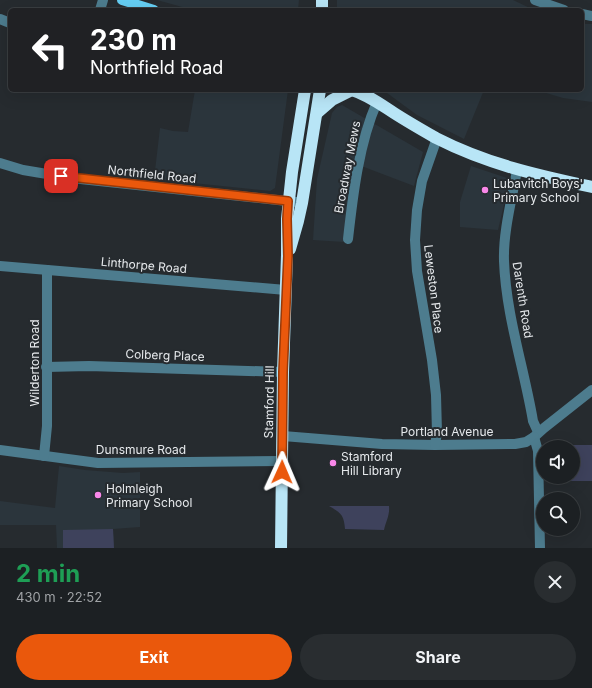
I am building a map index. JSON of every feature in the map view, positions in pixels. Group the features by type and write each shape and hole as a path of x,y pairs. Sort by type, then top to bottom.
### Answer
{"highway":[{"name":"Stamford Hill","path":"281,548 283,372 288,256 287,219 288,201 305,92"},
{"name":"Stamford Hill","path":"288,256 302,203 320,92"},
{"path":"317,113 332,100 355,92"},
{"path":"360,92 411,124 437,138 494,163 592,187"},
{"path":"295,158 309,161"}],"main road":[{"path":"126,4 145,8"}],"street":[{"path":"535,0 558,8"},
{"name":"Broadway Mews","path":"348,239 356,173 368,121 377,102"},
{"name":"Leweston Place","path":"435,445 436,395 432,360 417,271 415,240 417,210 422,181 437,138"},
{"name":"Northfield Road","path":"0,163 23,170 71,178 302,203"},
{"name":"Darenth Road","path":"518,170 506,235 504,267 506,287 536,435 538,451 540,548"},
{"name":"Linthorpe Road","path":"0,266 286,290"},
{"name":"Wilderton Road","path":"44,456 47,426 47,270"},
{"name":"Colberg Place","path":"46,367 88,366 283,372"},
{"name":"Portland Avenue","path":"282,436 382,444 515,444 526,442 536,435 592,390"},
{"name":"Dunsmure Road","path":"0,450 98,463 282,461"}],"shaded area":[{"path":"157,0 299,0 298,8 186,8"},
{"path":"337,0 513,0 530,8 337,8"},
{"path":"584,24 592,24 592,102 563,98 543,92 584,92"},
{"path":"195,92 288,92 275,188 270,191 154,179 160,128 188,132"},
{"path":"386,92 483,92 464,139 417,115"},
{"path":"342,105 423,152 414,186 364,167 356,167 344,242 313,240 317,179 332,113 337,107"},
{"name":"Lubavitch Boys' Primary School","path":"471,166 510,179 498,230 460,227 460,202"},
{"path":"580,445 592,445 592,481 580,481"},
{"name":"Holmleigh Primary School","path":"59,466 123,473 140,472 140,527 113,529 114,548 57,548 56,525 0,525 0,501 55,508"},
{"path":"329,506 389,506 389,512 384,530 345,529 343,517"},
{"path":"113,529 114,548 63,548 63,530"}],"place":[{"name":"Lubavitch Boys' Primary School","path":"485,190"},
{"name":"Stamford Hill Library","path":"333,463"},
{"name":"Holmleigh Primary School","path":"98,495"}],"route":[{"path":"61,176 288,201 286,237 288,256 283,372 282,472"}]}
